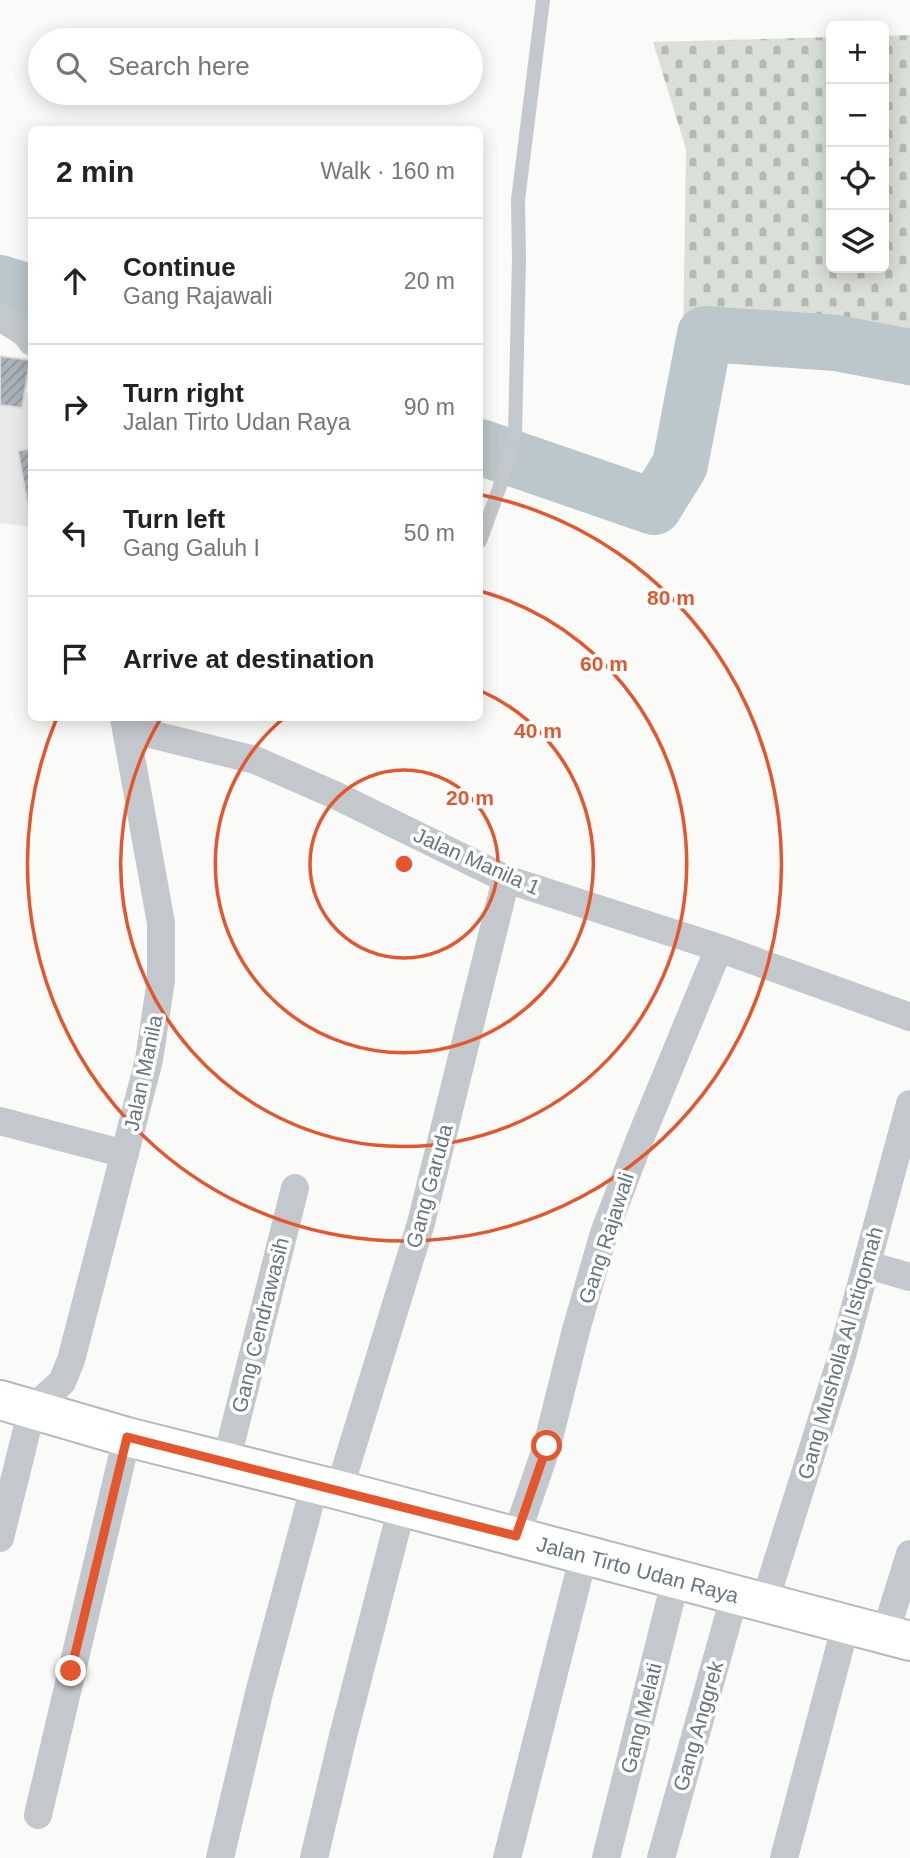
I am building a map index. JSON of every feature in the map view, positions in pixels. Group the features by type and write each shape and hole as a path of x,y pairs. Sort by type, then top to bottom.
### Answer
{"street":[{"path":"0,317 28,337"},
{"name":"Jalan Manila 1","path":"125,723 255,760 283,771 506,879 719,947 910,1017"},
{"name":"Jalan Manila","path":"16,1404 62,1382 71,1360 149,1060 157,1015 162,953 161,923 125,723"},
{"name":"Gang Garuda","path":"220,1858 259,1693 327,1487 421,1223 506,879"},
{"name":"Gang Rajawali","path":"516,1536 547,1446 576,1329 604,1234 719,947"},
{"name":"Gang Musholla Al Istiqomah","path":"750,1598 868,1265 910,1104"},
{"path":"0,1121 125,1154"},
{"name":"Gang Cendrawasih","path":"226,1462 295,1188"},
{"path":"868,1265 910,1277"},
{"path":"0,1538 16,1404"},
{"name":"Jalan Tirto Udan Raya","path":"16,1404 127,1437 516,1536 897,1638"},
{"path":"38,1815 127,1437"},
{"path":"314,1858 402,1507"},
{"path":"507,1858 584,1554"},
{"path":"897,1638 910,1554"},
{"name":"Gang Melati","path":"606,1858 676,1578"},
{"name":"Gang Anggrek","path":"661,1858 750,1598"},
{"path":"784,1858 846,1624"}],"lane":[{"path":"483,533 515,435 519,200 542,0"}],"shaded area":[{"path":"0,358 28,395 28,527 0,523"}],"green space":[{"path":"910,35 910,386 865,372 683,346 686,149 653,42 826,37 826,273 889,273 889,36"}],"building":[{"path":"0,356 28,360 22,408 0,405"},
{"path":"28,449 28,506 18,451"}],"waterway":[{"path":"0,283 28,292"},
{"path":"483,448 654,507 680,465 705,334 836,343 910,357"}],"route":[{"path":"71,1671 127,1437 516,1536 547,1446"}]}
